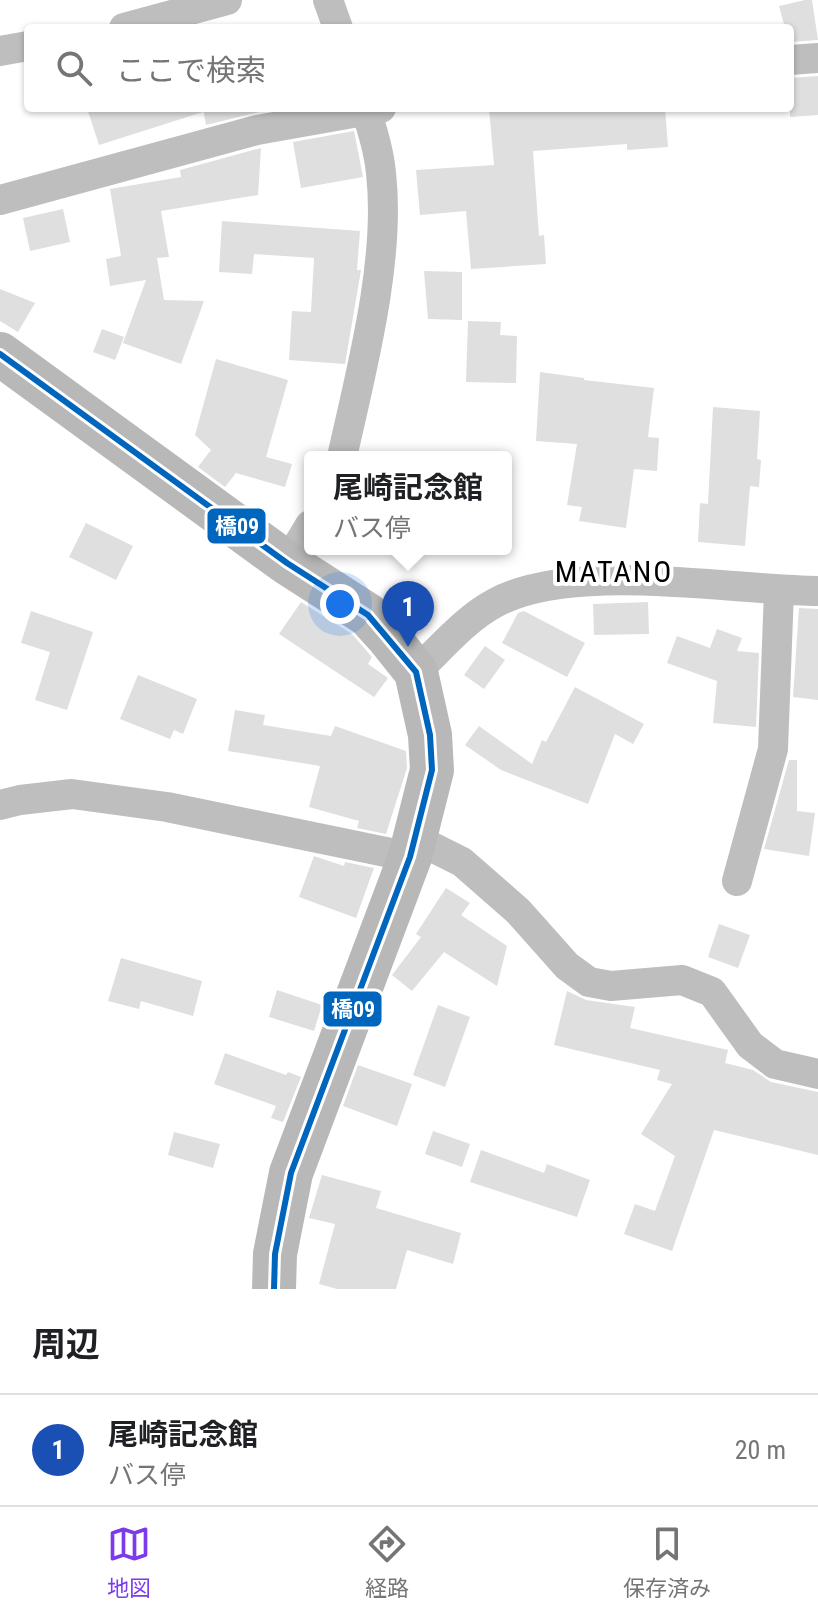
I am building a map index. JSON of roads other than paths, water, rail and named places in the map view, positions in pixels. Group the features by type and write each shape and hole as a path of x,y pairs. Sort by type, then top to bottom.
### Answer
{"street":[{"path":"139,24 227,0"},
{"path":"328,0 337,24"},
{"path":"0,51 24,47"},
{"path":"794,60 818,58"},
{"path":"0,200 257,130 355,112"},
{"path":"343,451 382,253 381,173 371,112"},
{"path":"0,354 287,563 368,615 416,672 430,735 432,770 413,848 291,1173 275,1254 274,1289"},
{"path":"287,563 304,535"},
{"path":"416,672 487,607 515,594 565,583 625,580 818,591"},
{"path":"737,881 773,749 779,591"},
{"path":"0,805 72,794 413,848 462,862 518,911 567,966 589,982 611,986 682,980 712,992 750,1045 775,1064 818,1074"}],"place":[{"name":"尾崎記念館","path":"408,647"}],"district":[{"name":"MATANO","path":"614,571"}]}
